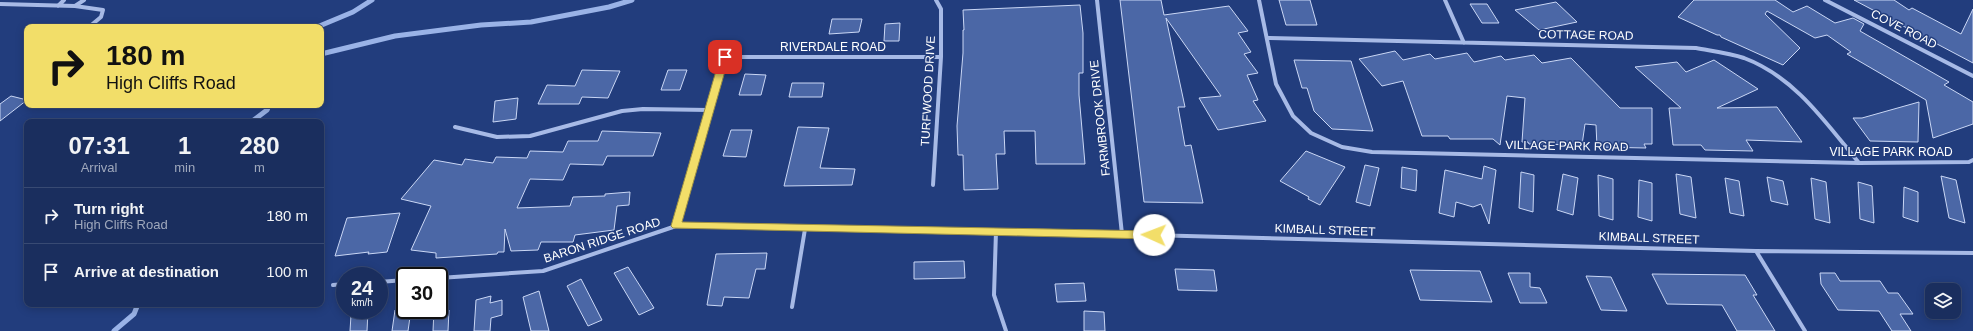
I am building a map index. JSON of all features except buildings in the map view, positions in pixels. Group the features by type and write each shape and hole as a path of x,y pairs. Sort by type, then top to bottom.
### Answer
{"street":[{"path":"58,6 64,0"},
{"path":"75,6 84,0"},
{"name":"TURFWOOD DRIVE","path":"933,185 941,57 941,9 936,0"},
{"name":"FARMBROOK DRIVE","path":"1097,0 1122,234"},
{"name":"VILLAGE PARK ROAD","path":"1259,0 1268,38 1276,84 1293,116 1311,133 1342,147 1372,152 1859,163 1969,162 1973,160"},
{"path":"1445,0 1464,43"},
{"name":"COVE ROAD","path":"1825,0 1973,76"},
{"path":"0,4 75,6 103,10 101,18 93,24"},
{"name":"COTTAGE ROAD","path":"1268,38 1696,48 1746,59 1782,78 1802,94 1859,163"},
{"name":"RIVERDALE ROAD","path":"709,110 725,57 941,57"},
{"path":"455,127 497,137 530,136 622,111 643,109 709,110 676,226"},
{"name":"KIMBALL STREET","path":"676,226 996,231 1756,251 1973,253"},
{"name":"BARON RIDGE ROAD","path":"448,277 543,271 676,226"},
{"path":"792,307 805,229"},
{"path":"996,231 994,295 1006,331"},
{"path":"1756,251 1805,331"}],"waterway":[{"path":"324,24 353,12 372,0"},
{"path":"324,53 395,36 481,25 531,22 609,7 632,0"},
{"path":"255,119 268,108"},
{"path":"114,331 134,314 137,307"}],"route":[{"path":"725,57 676,226 1154,235"}]}
